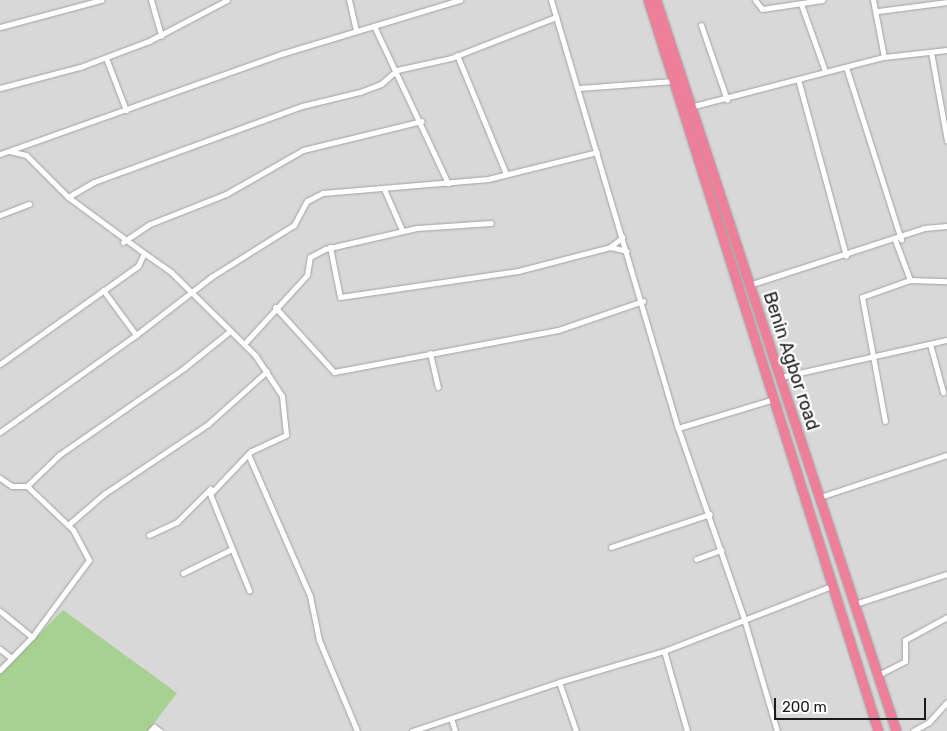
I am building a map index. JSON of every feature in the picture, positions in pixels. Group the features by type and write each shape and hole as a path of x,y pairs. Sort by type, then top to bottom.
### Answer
{"highway":[{"name":"Benin Agbor road","path":"648,0 674,81 687,109 749,285 896,731"},
{"name":"Benin Agbor road","path":"656,0 774,399 835,584 878,731"}],"street":[{"path":"0,27 100,0"},
{"path":"150,0 160,36"},
{"path":"0,88 106,58 160,36 226,0"},
{"path":"349,0 356,30"},
{"path":"0,154 356,30 460,0"},
{"path":"551,0 643,301 678,428 710,514 744,619 777,731"},
{"path":"754,0 758,8 822,0"},
{"path":"873,0 878,11 884,57"},
{"path":"803,2 825,71"},
{"path":"878,11 947,2"},
{"path":"68,197 94,182 242,127 375,87 397,70 457,55 556,17"},
{"path":"701,25 727,100"},
{"path":"374,26 422,121 448,182"},
{"path":"687,109 727,100 825,71 884,57 947,50"},
{"path":"931,52 947,141"},
{"path":"457,55 506,174"},
{"path":"106,58 126,110"},
{"path":"846,66 910,280"},
{"path":"798,79 846,256"},
{"path":"579,88 674,81"},
{"path":"123,242 150,224 226,194 303,150 422,121"},
{"path":"26,144 26,155"},
{"path":"8,151 26,155 68,197 123,242 144,253 192,294 244,344 267,371 282,396 288,432 248,454 177,522 149,535"},
{"path":"0,432 192,294 211,277 294,225 314,196 506,174 597,152"},
{"path":"384,189 402,230"},
{"path":"0,215 29,204"},
{"path":"244,344 275,307 307,275 310,257 330,247 402,230 491,223"},
{"path":"749,285 846,256 898,239 924,228 947,226"},
{"path":"330,247 340,297 518,272 610,247 623,237"},
{"path":"610,247 628,251"},
{"path":"0,364 138,266 144,253"},
{"path":"885,421 876,358 862,297 910,280 947,281"},
{"path":"103,290 136,335"},
{"path":"275,307 334,372 558,330 643,301"},
{"path":"27,486 59,455 184,368 230,331"},
{"path":"780,377 876,358 947,340"},
{"path":"930,344 943,392"},
{"path":"430,353 438,386"},
{"path":"68,525 104,494 208,424 267,371"},
{"path":"678,428 774,399"},
{"path":"248,454 310,596 319,640 358,731"},
{"path":"820,497 947,455"},
{"path":"0,670 32,637 88,565 89,554 68,525 27,486 1,482"},
{"path":"211,489 249,590"},
{"path":"611,547 710,514"},
{"path":"183,572 232,549"},
{"path":"696,559 721,550"},
{"path":"855,604 947,574"},
{"path":"412,731 559,682 664,651 835,584"},
{"path":"0,611 32,637"},
{"path":"878,675 905,661 905,640 947,617"},
{"path":"0,649 11,658"},
{"path":"664,651 687,731"},
{"path":"559,682 576,731"},
{"path":"913,731 929,722 947,702"},
{"path":"451,718 455,731"},
{"path":"150,731 154,727 160,731"}],"shaded area":[{"path":"0,0 947,0 947,731 0,731"}],"green space":[{"path":"63,610 177,693 148,731 0,731 0,674"}]}
